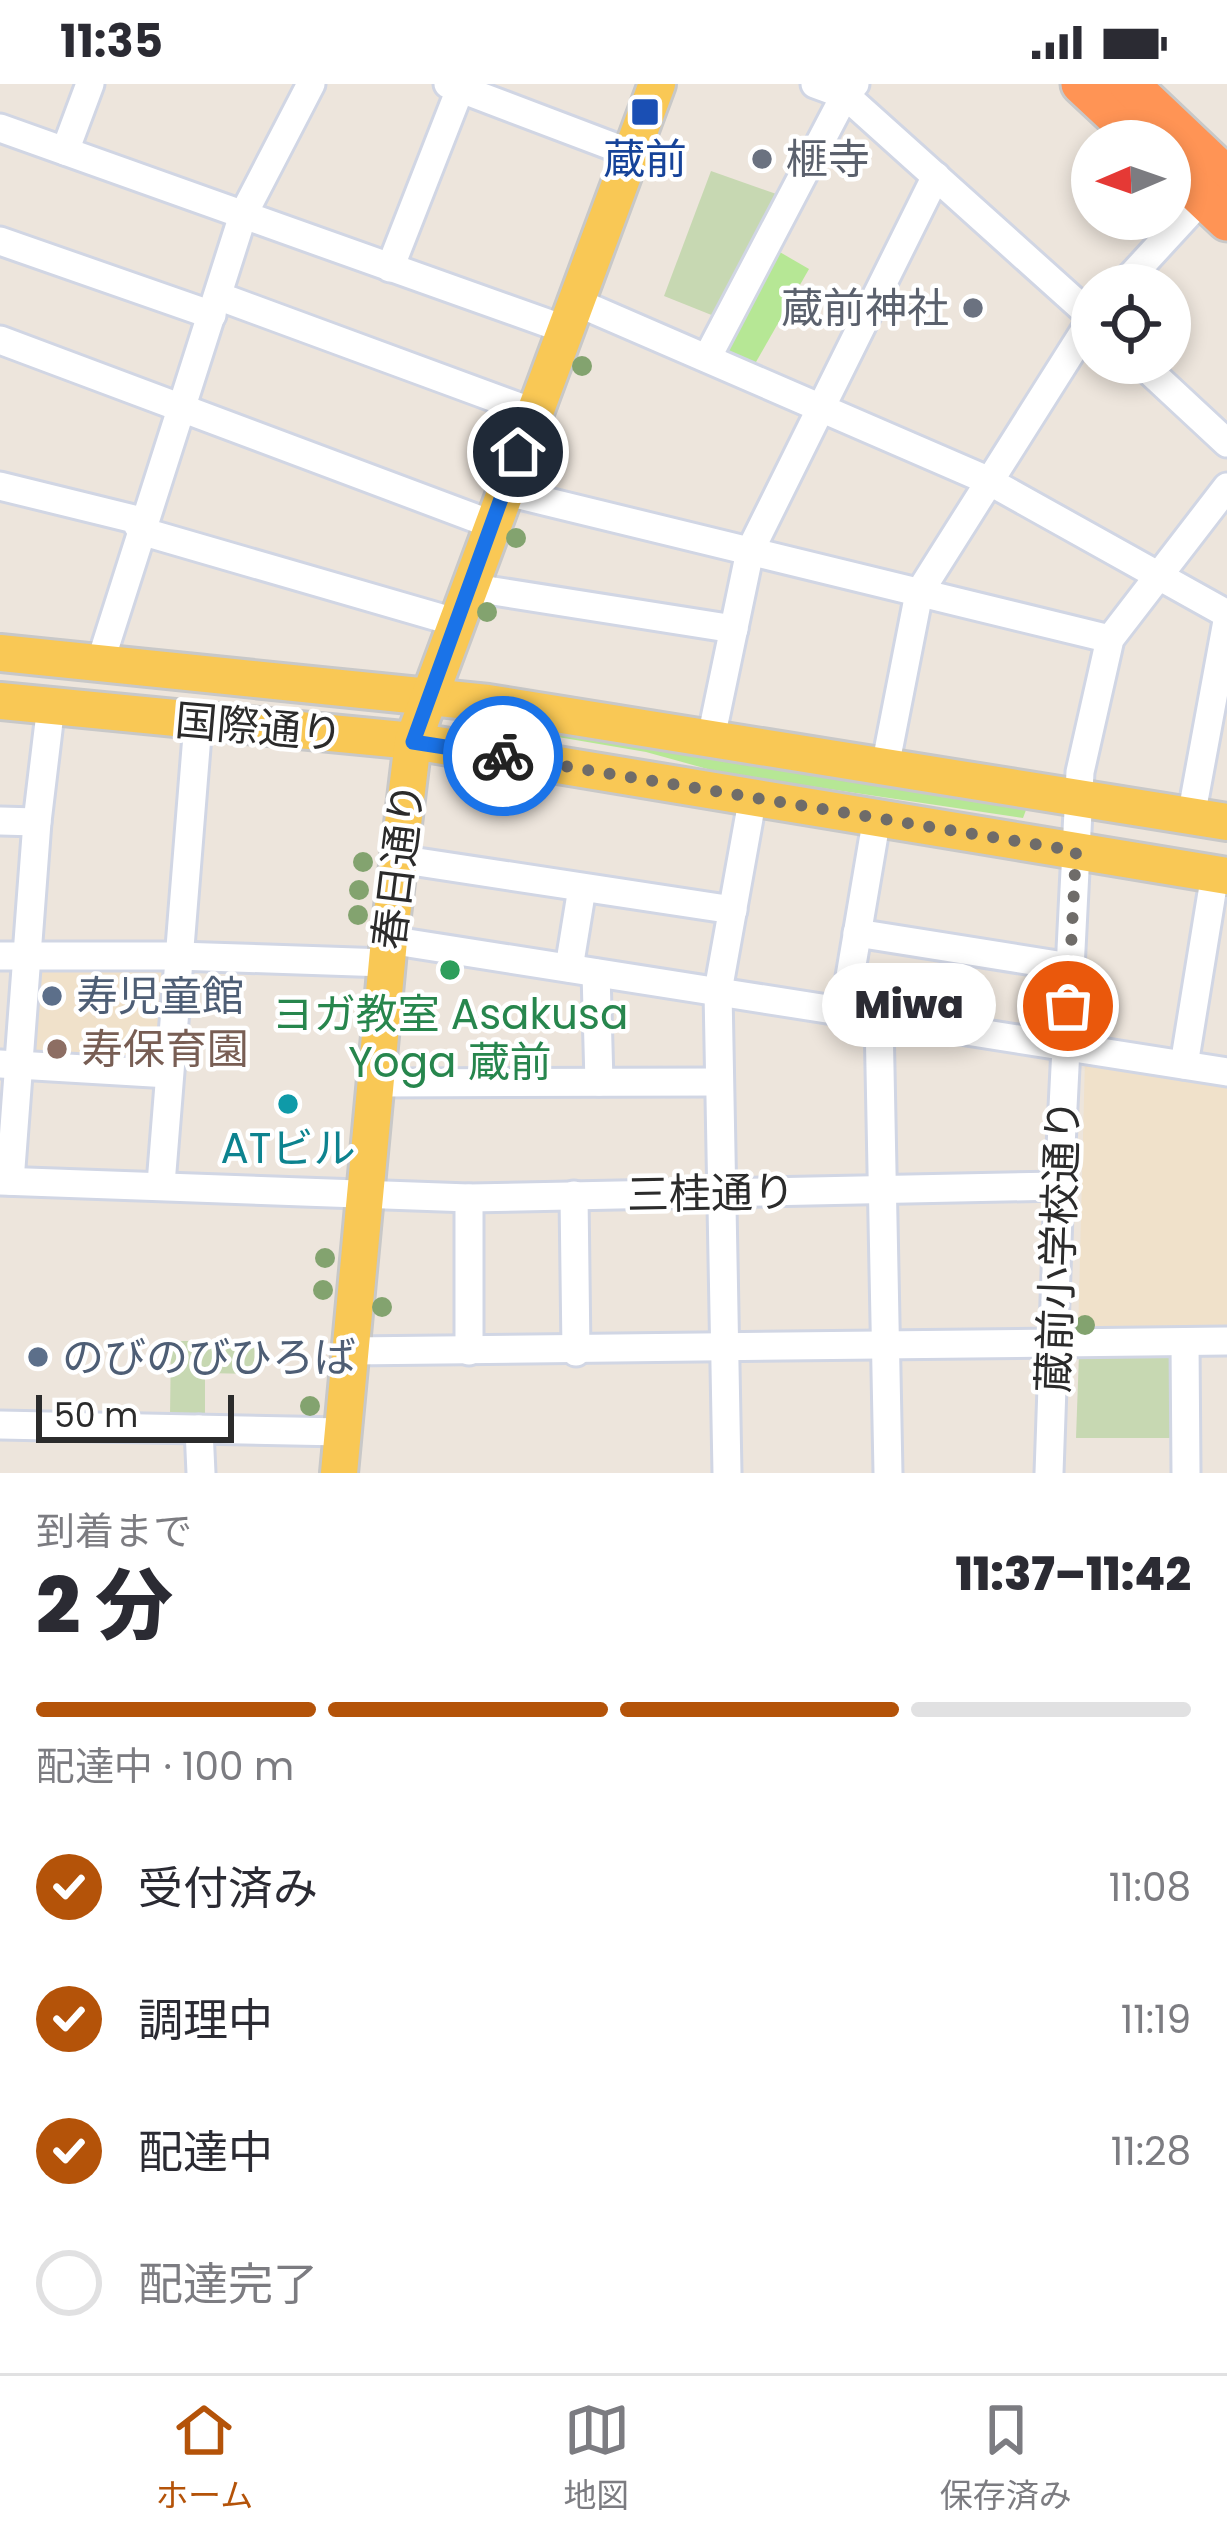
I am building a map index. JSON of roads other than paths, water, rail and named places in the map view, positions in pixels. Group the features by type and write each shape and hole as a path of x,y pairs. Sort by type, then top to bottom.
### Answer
{"highway":[{"path":"1081,84 1120,120"},
{"path":"1129,84 1219,199"},
{"path":"1191,181 1219,199"}],"main road":[{"name":"春日通り","path":"339,1473 387,952 413,742 657,84"},
{"name":"国際通り","path":"0,652 428,695 1209,819"},
{"name":"国際通り","path":"0,701 413,742 1221,875"}],"street":[{"path":"65,152 90,84"},
{"path":"5,1181 14,956 63,706 89,662 141,531 244,215 311,84"},
{"path":"815,84 850,90 1071,299"},
{"path":"390,268 457,86 630,153"},
{"path":"706,358 850,90"},
{"path":"0,128 390,268 569,315 706,358 987,480 1160,578 1227,617 1209,819"},
{"path":"711,738 749,551 936,176"},
{"path":"1146,264 1219,199"},
{"path":"0,241 215,306 533,412"},
{"path":"0,340 182,410 497,507 749,551 1110,638"},
{"path":"885,767 919,593 1071,350"},
{"path":"1164,384 1227,443"},
{"path":"0,486 134,519 141,531 455,622"},
{"name":"蔵前小学校通り","path":"1049,1473 1080,772 1110,638 1227,487"},
{"path":"468,587 734,628"},
{"path":"160,1184 198,723"},
{"path":"727,1473 718,991 753,796"},
{"path":"844,1012 877,817"},
{"path":"0,821 37,822"},
{"path":"398,859 733,910"},
{"path":"1184,1065 1221,875"},
{"path":"582,888 583,971 599,1082"},
{"path":"857,933 1070,968"},
{"path":"14,956 387,952 583,971 1227,1072"},
{"path":"880,1018 888,1473"},
{"path":"9,1065 169,1074"},
{"path":"375,1082 719,1082"},
{"name":"三桂通り","path":"5,1181 469,1198 1059,1186"},
{"path":"574,1195 576,1352"},
{"path":"469,1198 469,1351"},
{"path":"350,1352 1227,1341"},
{"path":"1185,1342 1186,1473"},
{"path":"0,1425 343,1432"},
{"path":"199,1430 201,1473"}],"place":[{"name":"蔵前","path":"645,112"},
{"name":"榧寺","path":"762,159"},
{"name":"蔵前神社","path":"973,308"},
{"name":"ヨガ教室 Asakusa Yoga 蔵前","path":"450,970"},
{"name":"寿児童館","path":"52,996"},
{"name":"Miwa","path":"1068,1006"},
{"name":"寿保育園","path":"57,1049"},
{"name":"ATビル","path":"288,1104"},
{"name":"のびのびひろば","path":"38,1357"}]}
